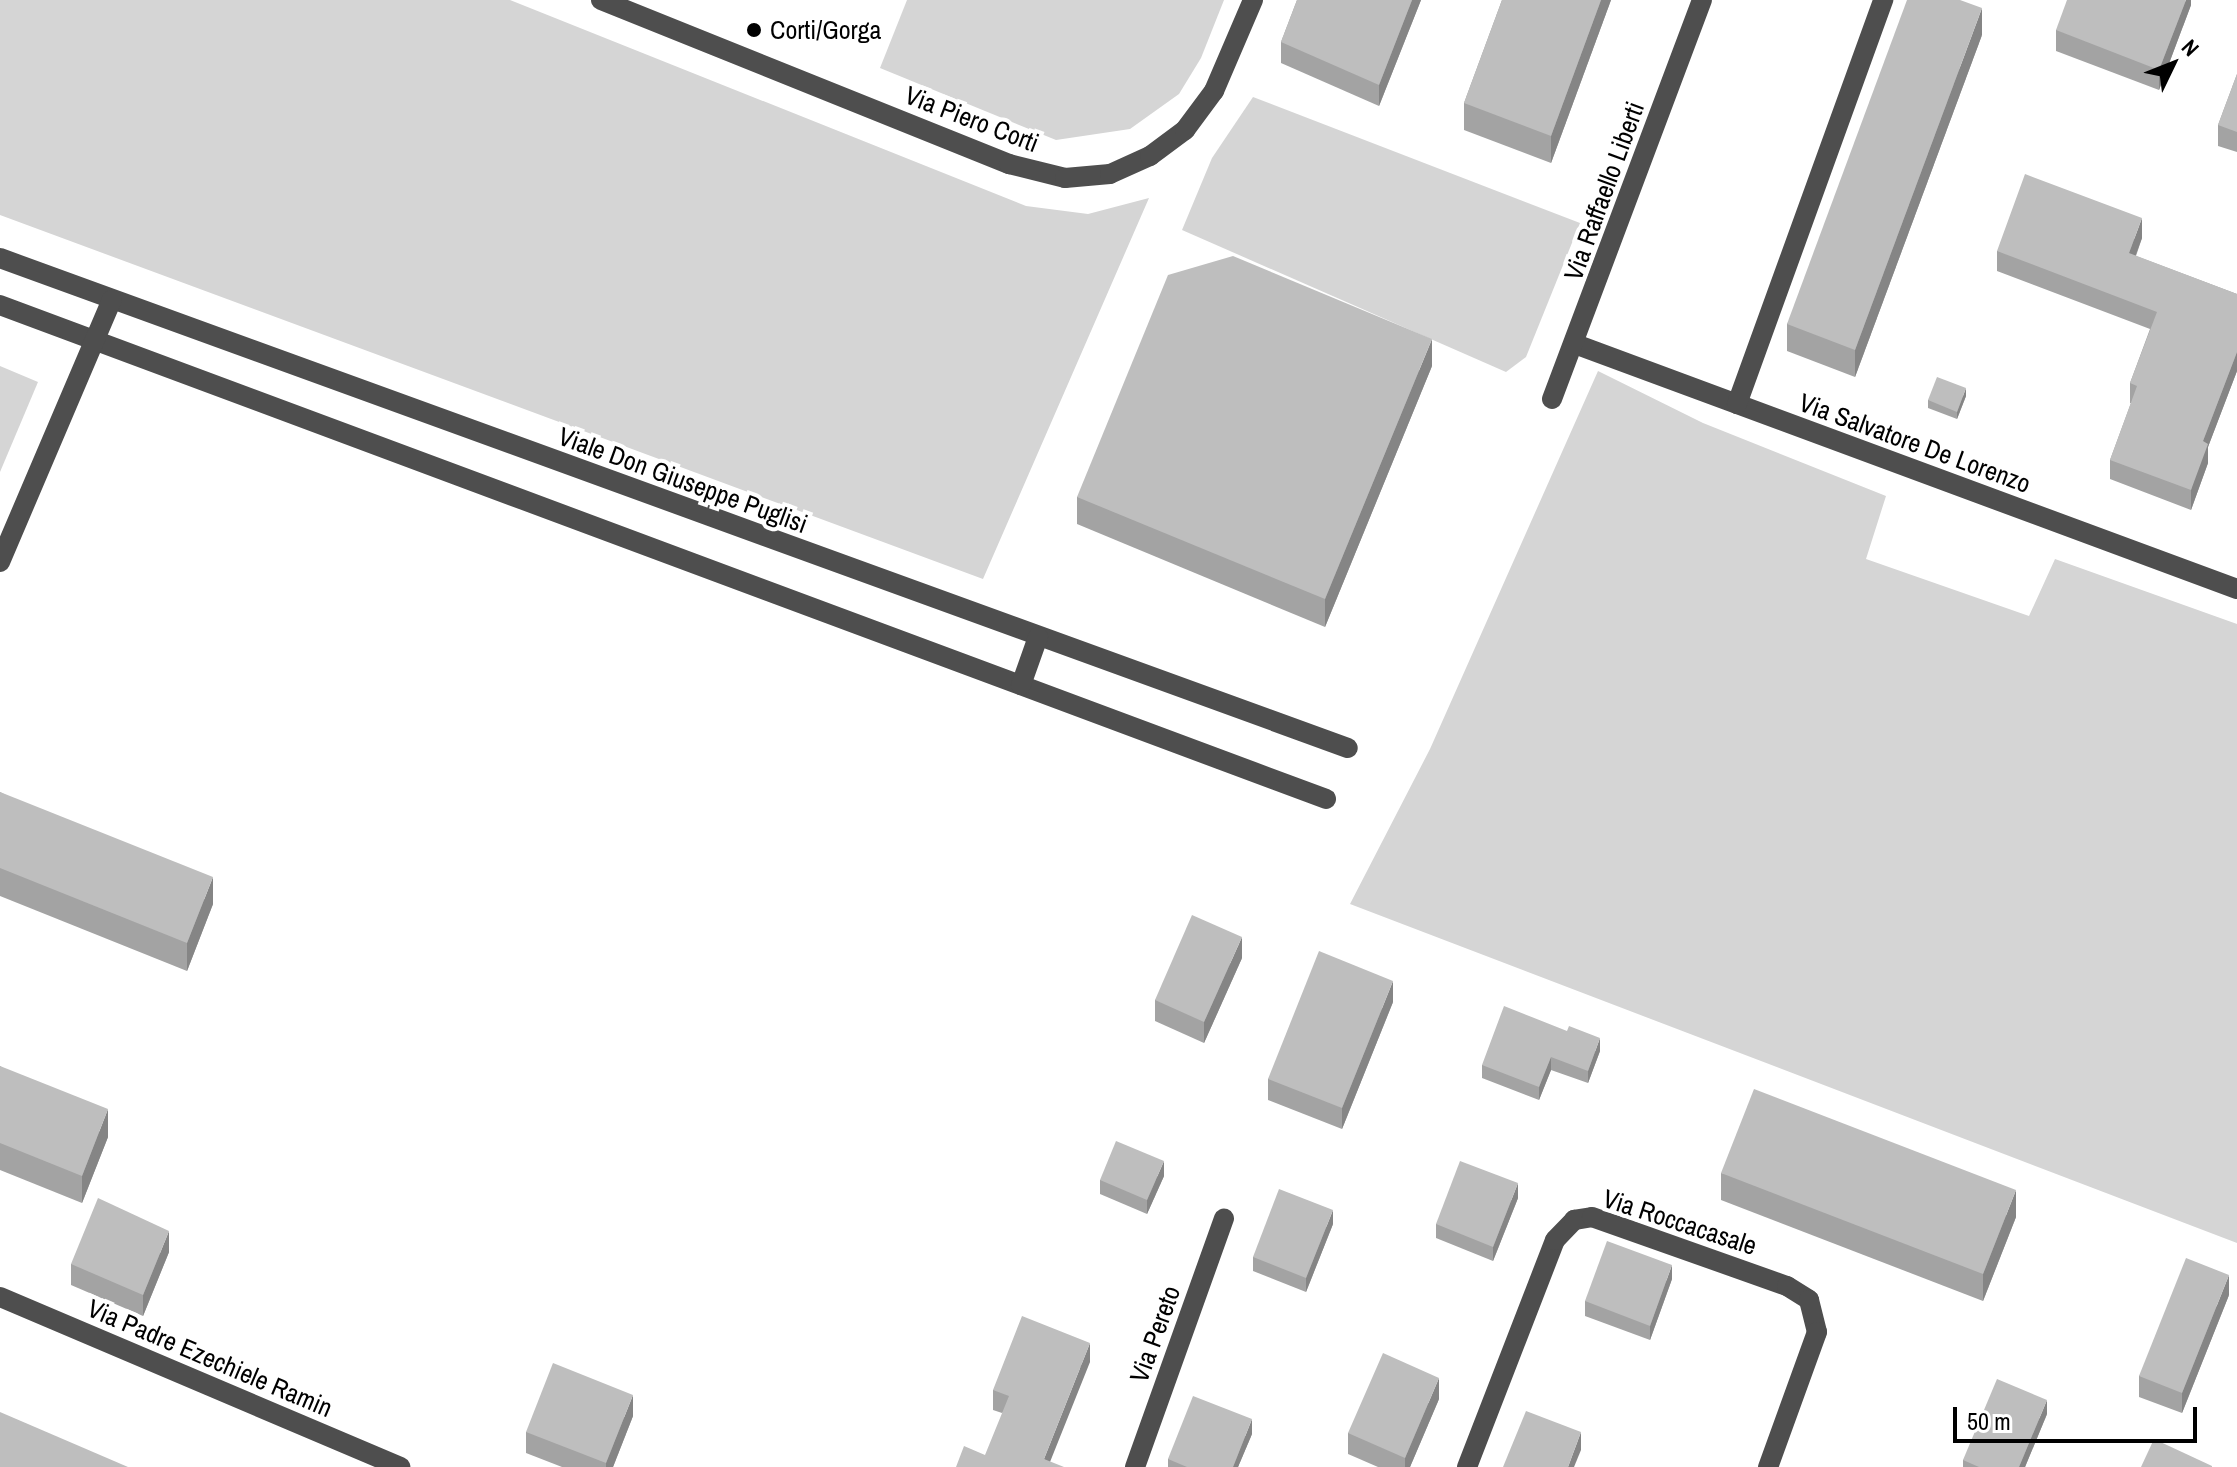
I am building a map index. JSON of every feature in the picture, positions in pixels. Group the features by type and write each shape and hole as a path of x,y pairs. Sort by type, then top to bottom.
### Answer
{"street":[{"name":"Via Piero Corti","path":"601,0 1009,164 1065,178 1110,174 1150,156 1185,130 1214,91 1253,0"},
{"name":"Via Raffaello Liberti","path":"1552,399 1702,0"},
{"path":"1737,404 1883,0"},
{"name":"Viale Don Giuseppe Puglisi","path":"0,258 1348,748"},
{"path":"0,562 112,300"},
{"path":"0,305 1326,799"},
{"name":"Via Salvatore De Lorenzo","path":"1575,344 2237,589"},
{"path":"1021,685 1038,637"},
{"name":"Via Roccacasale","path":"1467,1467 1555,1240 1574,1220 1592,1217 1787,1286 1809,1300 1817,1332 1768,1467"},
{"name":"Via Pereto","path":"1135,1467 1224,1218"},
{"name":"Via Padre Ezechiele Ramin","path":"0,1297 400,1467"}],"shaded area":[{"path":"0,0 510,0 1026,206 1088,214 1149,198 983,579 0,215"},
{"path":"907,0 1224,0 1201,58 1179,94 1130,129 1056,140 880,68"},
{"path":"1253,97 1580,223 1526,357 1506,372 1182,230 1212,158"},
{"path":"0,366 38,382 0,472"},
{"path":"1598,371 1703,423 1886,496 1866,559 2029,616 2055,559 2237,624 2237,1243 1350,904 1430,749"}],"building":[{"path":"1297,0 1412,0 1379,85 1281,42"},
{"path":"1502,0 1601,0 1551,136 1464,103"},
{"path":"1907,0 1960,0 1982,8 1855,350 1787,324"},
{"path":"2067,0 2186,0 2159,70 2056,30"},
{"path":"2237,74 2237,132 2218,125"},
{"path":"2025,174 2142,218 2129,253 2237,294 2237,352 2203,441 2208,444 2191,490 2110,460 2137,386 2130,383 2157,312 1997,251"},
{"path":"1233,256 1432,339 1325,599 1077,497 1168,275"},
{"path":"1937,377 1966,388 1957,412 1928,400"},
{"path":"0,792 213,877 187,943 0,868"},
{"path":"1192,915 1242,937 1204,1022 1155,1000"},
{"path":"1319,951 1393,981 1342,1108 1268,1079"},
{"path":"1504,1006 1567,1031 1569,1026 1600,1038 1588,1071 1551,1057 1539,1087 1482,1065"},
{"path":"0,1066 108,1109 82,1176 0,1143"},
{"path":"1754,1089 2016,1190 1983,1274 1721,1173"},
{"path":"1116,1141 1164,1161 1147,1200 1100,1180"},
{"path":"1460,1161 1518,1183 1493,1247 1436,1224"},
{"path":"1279,1189 1333,1210 1306,1278 1253,1257"},
{"path":"98,1198 169,1231 143,1295 71,1264"},
{"path":"1607,1241 1672,1265 1650,1326 1585,1301"},
{"path":"2186,1258 2229,1275 2182,1393 2139,1376"},
{"path":"1022,1316 1090,1343 1044,1459 1064,1467 956,1467 964,1446 985,1455 1009,1396 993,1390"},
{"path":"1383,1353 1439,1378 1405,1458 1348,1433"},
{"path":"553,1363 633,1395 606,1463 526,1432"},
{"path":"1997,1379 2047,1400 2019,1467 1979,1467 1963,1460"},
{"path":"1193,1396 1252,1419 1233,1467 1187,1467 1168,1459"},
{"path":"1526,1411 1581,1432 1568,1467 1503,1467"},
{"path":"0,1412 128,1467 0,1467"},
{"path":"2154,1439 2212,1466 2212,1467 2141,1467"}],"place":[{"name":"Corti/Gorga","path":"754,30"}]}
